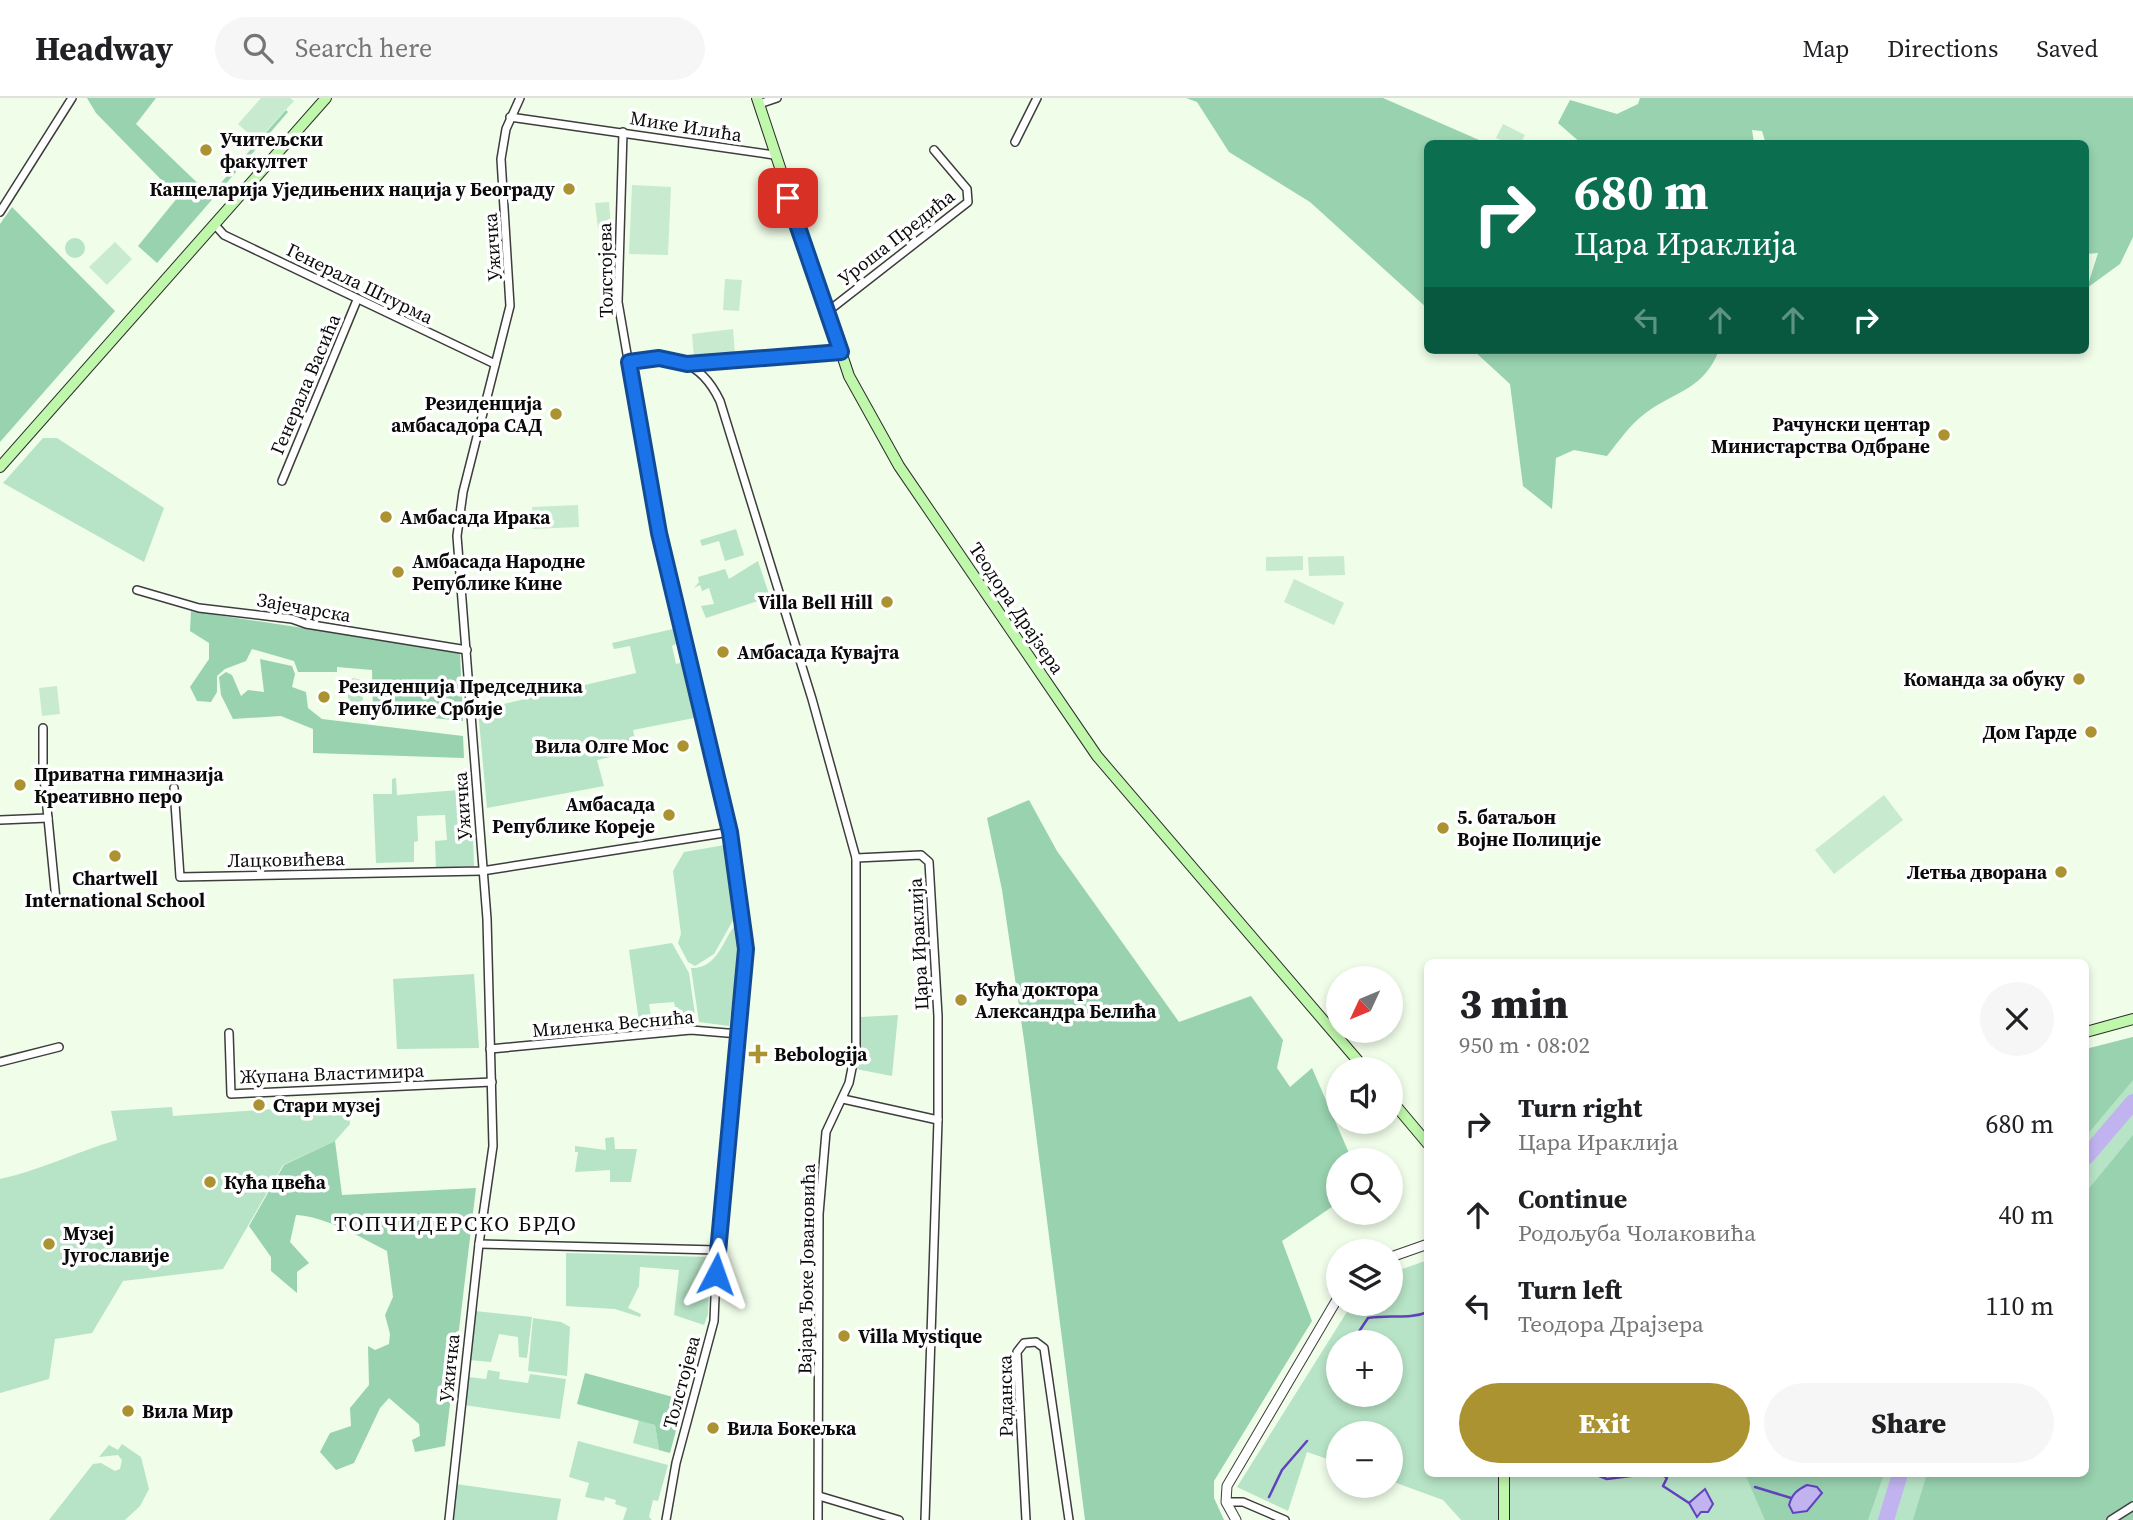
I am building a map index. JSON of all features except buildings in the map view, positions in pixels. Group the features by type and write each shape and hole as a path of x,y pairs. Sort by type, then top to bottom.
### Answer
{"main road":[{"path":"0,467 326,98"},
{"name":"Теодора Драјзера","path":"758,101 856,392 899,466 1097,756 1355,1057"},
{"path":"2089,1031 2133,1019"},
{"path":"1403,1114 1424,1139"},
{"path":"1504,1477 1504,1520"}],"street":[{"path":"0,212 72,98"},
{"name":"Ужичка","path":"449,1520 478,1244 493,1146 487,919 458,524 511,294 500,159 510,117 520,98"},
{"path":"758,101 777,98"},
{"path":"1015,142 1037,98"},
{"name":"Мике Илића","path":"510,117 774,155"},
{"name":"Толстојева","path":"623,132 617,293 659,533 730,832 746,949 717,1250 714,1321 676,1463 666,1520"},
{"name":"Уроша Предића","path":"827,312 968,202 967,189 934,150"},
{"name":"Генерала Штурма","path":"215,225 224,235 495,364"},
{"name":"Генерала Васића","path":"282,481 357,300"},
{"path":"629,362 659,358 687,364 841,352"},
{"path":"687,364 704,377 720,401 812,699 856,858"},
{"name":"Зајечарска","path":"137,590 199,608 292,619 306,624 467,650"},
{"path":"43,728 43,767 56,900"},
{"name":"Лацковићева","path":"174,788 180,877 482,871"},
{"path":"0,820 48,818"},
{"path":"482,871 730,832"},
{"name":"Цара Ираклија","path":"856,858 921,855 928,859 938,1016 938,1120 925,1520"},
{"name":"Вајара Ђоке Јовановића","path":"818,1520 819,1214 826,1132 829,1120 843,1098 856,1048 856,858"},
{"name":"Миленка Веснића","path":"491,1049 691,1030 739,1034"},
{"name":"Жупана Властимира","path":"229,1033 231,1094 492,1082"},
{"path":"0,1062 59,1047"},
{"path":"843,1098 938,1120"},
{"path":"478,1244 717,1250"},
{"path":"1403,1252 1424,1245"},
{"path":"1236,1520 1226,1502 1228,1484 1327,1316"},
{"name":"Раданска","path":"1026,1520 1017,1352 1024,1343 1036,1342 1043,1346 1046,1358 1069,1520"},
{"path":"818,1496 899,1520"},
{"path":"1226,1502 1243,1502 1285,1520"},
{"path":"2111,1520 2133,1506"}],"green space":[{"path":"87,98 156,98 136,124 210,195 286,110 288,112 157,263 138,246 178,197 96,113"},
{"path":"261,98 290,98 294,101 257,141 238,124"},
{"path":"1186,98 1383,98 1479,140 1424,140 1424,305 1310,202 1229,152 1197,102"},
{"path":"1640,98 2133,98 2133,237 2120,264 2089,287 2098,253 2089,254 2089,140 1765,140 1762,131 1752,130 1754,140 1577,140 1558,123 1570,100 1617,114 1638,104"},
{"path":"1503,124 1525,135 1522,140 1496,138"},
{"path":"632,185 671,187 668,255 629,254"},
{"path":"609,202 611,228 598,229 595,203"},
{"path":"12,207 115,311 0,442 0,224"},
{"path":"75,238 82,241 85,248 82,255 75,258 68,255 65,248 68,241"},
{"path":"115,242 132,259 107,285 89,267"},
{"path":"725,279 742,280 739,311 723,310"},
{"path":"733,329 735,354 694,358 692,334"},
{"path":"1477,354 1717,354 1698,381 1641,416 1607,456 1574,450 1556,458 1552,509 1523,486 1510,384"},
{"path":"43,438 57,438 164,508 144,562 3,483"},
{"path":"578,505 579,527 533,529 532,507"},
{"path":"736,529 744,555 725,561 719,541 702,546 700,540"},
{"path":"1303,556 1303,570 1266,571 1266,557"},
{"path":"1344,556 1345,575 1309,576 1308,557"},
{"path":"758,561 770,597 706,618 701,606 714,604 709,588 702,591 700,585 694,588 699,582 698,577 725,569 729,579"},
{"path":"1294,579 1344,603 1334,625 1284,602"},
{"path":"191,611 460,652 463,721 373,712 372,670 337,667 337,672 298,672 294,661 252,649 246,661 225,669 217,676 217,692 211,702 197,701 190,687 209,659 209,643 190,631"},
{"path":"673,629 676,644 672,646 676,664 684,662 699,717 633,730 638,751 597,760 604,786 487,808 478,710 636,673 630,646 614,649 612,643"},
{"path":"260,659 292,666 295,674 292,687 306,692 308,708 322,719 463,736 464,758 313,753 313,729 281,716 233,719 221,695 219,677 226,672 232,675 241,696 248,690 264,692"},
{"path":"353,678 361,680 363,700 358,704 353,704 347,695 347,687"},
{"path":"57,686 60,714 42,716 39,688"},
{"path":"396,778 397,795 471,789 474,866 436,868 435,841 447,840 445,815 417,816 418,841 414,842 414,862 376,863 373,794 392,794 392,779"},
{"path":"1884,795 1903,820 1834,874 1815,850"},
{"path":"1029,800 1057,851 1179,1022 1251,996 1283,1040 1277,1068 1290,1087 1312,1068 1326,1100 1326,1134 1341,1134 1347,1148 1326,1148 1326,1211 1282,1241 1312,1321 1214,1481 1214,1498 1224,1520 1085,1520 1025,1047 1002,890 987,818"},
{"path":"725,845 735,917 714,954 695,966 688,962 678,943 681,934 673,871 684,852"},
{"path":"736,924 739,951 729,1026 699,1022 691,968 708,964 719,952"},
{"path":"672,943 689,973 696,1022 660,1027 659,1023 678,1019 674,1002 649,1004 652,1022 656,1023 657,1027 640,1029 629,950"},
{"path":"474,974 479,1048 397,1049 393,979"},
{"path":"898,1015 892,1076 856,1069 861,1017"},
{"path":"2133,1037 2133,1494 2092,1520 1461,1520 1443,1500 1403,1485 1403,1421 1326,1421 1326,1459 1307,1452 1288,1511 1237,1487 1326,1345 1326,1407 1403,1407 1403,1330 1336,1330 1344,1316 1403,1316 1403,1269 1424,1261 1424,1477 2089,1477 2089,1048"},
{"path":"2133,1037 2133,1080 2089,1132 2089,1048"},
{"path":"348,1104 350,1124 335,1141 283,1165 223,1269 123,1281 92,1333 55,1339 49,1379 0,1393 0,1179 117,1140 111,1111 172,1107 173,1116"},
{"path":"2133,1135 2133,1520 1913,1520 1926,1477 2089,1477 2089,1188"},
{"path":"614,1137 615,1149 637,1149 631,1182 610,1182 610,1170 575,1172 578,1152 575,1152 575,1146 606,1150 605,1138"},
{"path":"335,1141 342,1195 476,1188 445,1446 415,1452 412,1440 420,1436 419,1424 389,1398 380,1408 354,1463 336,1470 320,1452 330,1433 351,1426 350,1408 369,1385 368,1346 375,1350 389,1344 390,1334 385,1315 393,1297 387,1251 331,1224 296,1215 290,1242 309,1263 297,1272 297,1293 271,1271 271,1257 249,1226 284,1165"},
{"path":"566,1253 710,1257 708,1314 704,1325 674,1315 679,1270 640,1267 639,1286 628,1308 641,1314 640,1317 615,1309 566,1306"},
{"path":"475,1311 532,1317 527,1358 519,1357 518,1337 499,1334 491,1362 470,1360"},
{"path":"533,1318 561,1322 570,1327 567,1376 528,1371"},
{"path":"488,1370 500,1372 499,1379 528,1383 530,1374 566,1379 560,1419 464,1405 468,1377 486,1379"},
{"path":"585,1373 684,1400 670,1453 659,1450 655,1425 577,1404"},
{"path":"639,1420 655,1425 659,1450 633,1443"},
{"path":"578,1441 668,1465 658,1501 653,1500 649,1517 652,1520 623,1520 627,1508 615,1504 616,1500 605,1497 604,1501 585,1497 589,1483 569,1477"},
{"path":"122,1444 141,1457 149,1489 140,1506 125,1520 49,1520 93,1464 101,1463 115,1471 120,1469 122,1460 118,1455 99,1457 109,1445 118,1450"},
{"path":"1746,1477 1883,1477 1868,1520 1765,1520"},
{"path":"456,1484 561,1499 557,1520 452,1520"}],"shaded area":[{"path":"1807,1485 1817,1487 1822,1493 1807,1511 1793,1513 1789,1505 1792,1498"},
{"path":"1705,1489 1713,1504 1708,1512 1701,1512 1697,1517 1689,1503"}],"waterway":[{"path":"2089,1153 2133,1102"},
{"path":"1360,1330 1368,1318 1424,1313"},
{"path":"1269,1497 1282,1470 1307,1441"},
{"path":"1602,1477 1623,1477"},
{"path":"1666,1477 1663,1486 1689,1503"},
{"path":"1886,1520 1899,1477"},
{"path":"1755,1487 1791,1498"}],"place":[{"name":"Учитељски факултет","path":"206,150"},
{"name":"Канцеларија Уједињених нација у Београду","path":"569,189"},
{"name":"Резиденција амбасадора САД","path":"556,414"},
{"name":"Рачунски центар Министарства Одбране","path":"1944,435"},
{"name":"Амбасада Ирака","path":"386,517"},
{"name":"Амбасада Народне Републике Кине","path":"398,572"},
{"name":"Villa Bell Hill","path":"887,602"},
{"name":"Амбасада Кувајта","path":"723,652"},
{"name":"Команда за обуку","path":"2079,679"},
{"name":"Резиденција Председника Републике Србије","path":"324,697"},
{"name":"Дом Гарде","path":"2091,732"},
{"name":"Вила Олге Мос","path":"683,746"},
{"name":"Приватна гимназија Креативно перо","path":"20,785"},
{"name":"Амбасада Републике Кореје","path":"669,815"},
{"name":"5. батаљон Војне Полиције","path":"1443,828"},
{"name":"Chartwell International School","path":"115,856"},
{"name":"Летња дворана","path":"2061,872"},
{"name":"Кућа доктора Александра Белића","path":"961,1000"},
{"name":"Bebologija","path":"758,1054"},
{"name":"Стари музеј","path":"259,1105"},
{"name":"Кућа цвећа","path":"210,1182"},
{"name":"Музеј Југославије","path":"49,1244"},
{"name":"Villa Mystique","path":"844,1336"},
{"name":"Вила Мир","path":"128,1411"},
{"name":"Вила Бокељка","path":"713,1428"}],"district":[{"name":"ТОПЧИДЕРСКО БРДО","path":"456,1224"}],"route":[{"path":"716,1274 746,949 730,832 659,533 629,362 659,358 687,364 841,352 788,198"}]}
